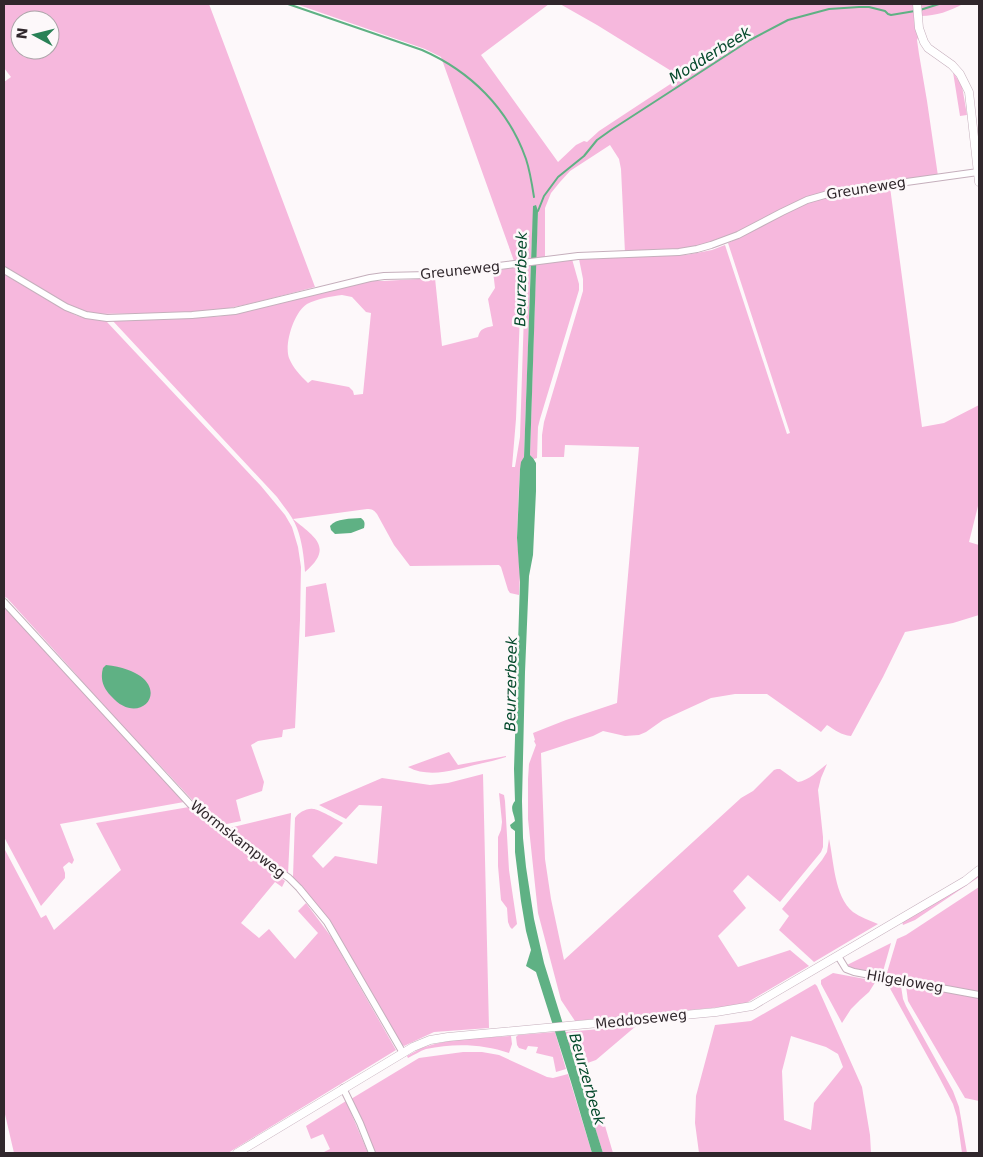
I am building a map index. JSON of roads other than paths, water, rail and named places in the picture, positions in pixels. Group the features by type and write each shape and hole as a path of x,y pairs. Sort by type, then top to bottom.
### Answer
{"street":[{"path":"917,4 919,28 924,42 928,48 952,65 960,74 969,92 979,182"},
{"name":"Greuneweg","path":"4,270 66,307 86,315 108,318 192,315 235,311 384,276 428,275 578,256 679,252 697,249 738,235 819,195 978,172"},
{"name":"Wormskampweg","path":"4,602 192,805 232,837 289,878 299,888 327,922 403,1053"},
{"name":"Meddoseweg","path":"237,1153 343,1088 403,1053 430,1040 716,1012 752,1006 965,881 979,870"},
{"name":"Hilgeloweg","path":"838,956 846,969 854,972 979,995"},
{"path":"343,1088 372,1153"}],"waterway":[{"name":"Beurzerbeek","path":"288,4 422,50 440,59 471,80 485,93 509,123 527,164 534,197"},
{"name":"Modderbeek","path":"920,10 939,4"},
{"name":"Modderbeek","path":"538,211 544,196 558,177 584,156 597,140 750,40 788,20 829,9 869,7 885,11 891,15 915,11"}]}
